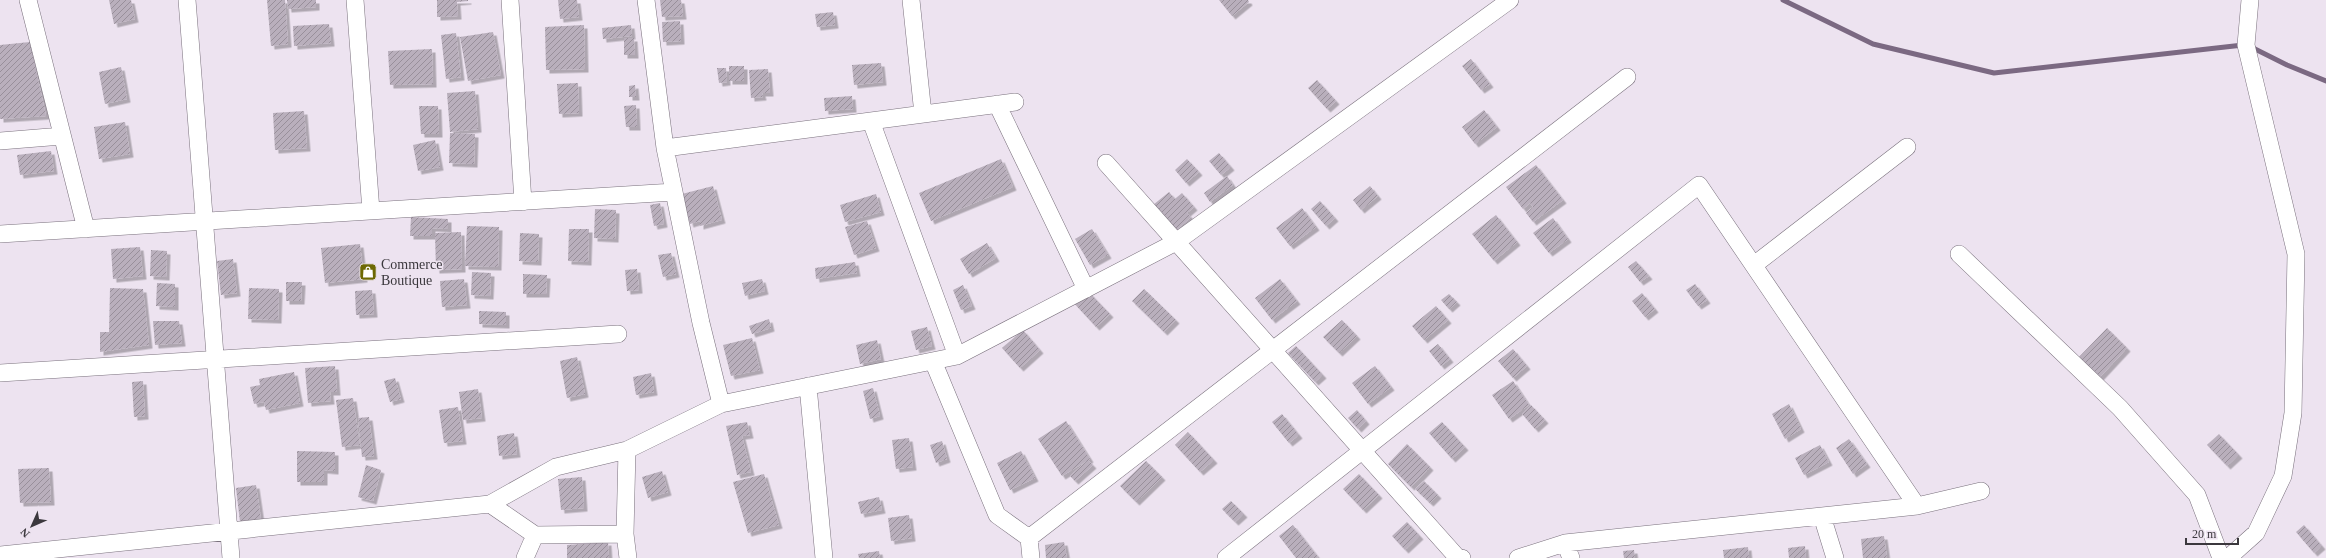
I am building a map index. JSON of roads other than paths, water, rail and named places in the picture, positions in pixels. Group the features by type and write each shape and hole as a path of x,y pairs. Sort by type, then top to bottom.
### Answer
{"street":[{"path":"28,0 86,229"},
{"path":"188,0 231,558"},
{"path":"355,0 371,211"},
{"path":"510,0 523,202"},
{"path":"646,0 665,148 700,323 721,404"},
{"path":"911,0 922,114"},
{"path":"0,554 490,504 556,467 627,450 721,404 958,356 1176,242 1510,0"},
{"path":"2228,558 2256,533 2283,476 2293,413 2296,254 2246,45 2250,0"},
{"path":"1029,538 1626,77"},
{"path":"665,148 1015,102"},
{"path":"997,104 1086,288"},
{"path":"871,121 958,356"},
{"path":"0,141 62,136"},
{"path":"1754,265 1907,147"},
{"path":"1106,163 1458,558"},
{"path":"1226,558 1700,185 1917,506"},
{"path":"0,234 674,192"},
{"path":"1959,254 2120,408 2197,495 2221,558"},
{"path":"0,372 618,334"},
{"path":"934,361 997,515 1029,538 1031,558"},
{"path":"808,386 824,558"},
{"path":"627,450 625,534 628,558"},
{"path":"1518,558 1822,516 1917,506 1980,491"},
{"path":"490,504 535,535 625,534"},
{"path":"1822,516 1835,558"},
{"path":"525,558 535,535"}],"waterway":[{"path":"1783,0 1873,44 1994,73 2243,45"},
{"path":"2251,47 2287,65 2326,81"}],"place":[{"name":"Commerce Boutique","path":"368,272"}]}
